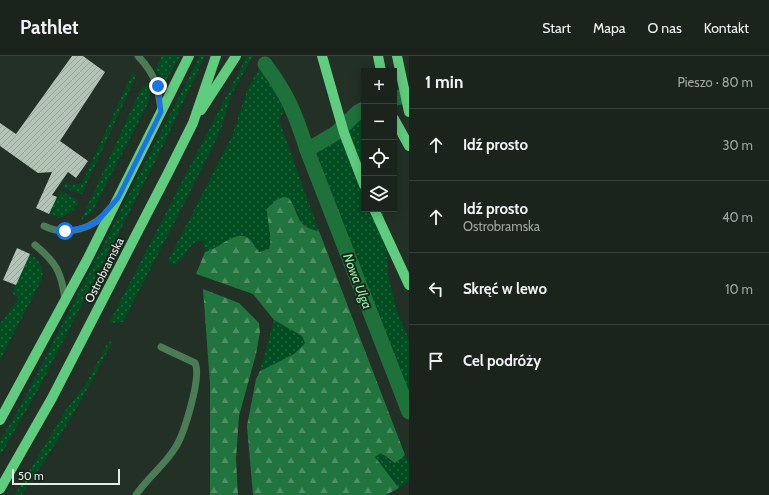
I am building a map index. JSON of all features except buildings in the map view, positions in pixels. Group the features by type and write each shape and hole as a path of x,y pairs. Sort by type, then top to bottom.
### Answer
{"main road":[{"name":"Ostrobramska","path":"0,420 65,302 189,56"},
{"name":"Ostrobramska","path":"0,488 52,398 193,123 216,56"},
{"path":"193,123 236,56"},
{"path":"322,56 344,133 361,177"},
{"path":"378,56 380,68"},
{"path":"397,56 409,111"},
{"path":"397,124 409,146"},
{"path":"375,212 409,285"}],"lane":[{"path":"138,56 152,71 158,86 161,112"},
{"path":"44,226 54,230 65,231 86,227 103,216 118,198"},
{"path":"35,245 55,264 63,282 65,302"},
{"path":"136,495 176,448 197,384 197,368 195,363 161,347"}],"green space":[{"path":"162,56 180,56 163,86 156,68"},
{"path":"200,56 205,56 158,156 39,388 0,456 0,441 22,403"},
{"path":"247,56 253,56 231,95 221,129 123,322 109,323"},
{"path":"260,67 272,83 284,111 279,120 319,231 313,230 302,223 295,206 269,233 271,244 266,250 259,252 252,242 233,237 211,251 205,252 203,241 198,241 174,265 168,261 232,136 248,88"},
{"path":"133,72 136,76 82,194 61,187 65,184 74,185 82,183"},
{"path":"148,83 150,94 148,103 92,212 81,220 141,89"},
{"path":"361,116 361,212 383,212 389,280 397,311 409,340 409,395 330,189 316,159 319,151"},
{"path":"60,191 76,199 78,202 73,211 60,218 49,214"},
{"path":"283,197 289,198 302,223 311,229 319,231 405,455 395,463 381,453 375,457 399,488 386,495 253,495 247,426 256,379 260,371 294,354 305,343 302,336 274,320 253,294 196,274 205,252 232,238 243,236 248,238 259,252 269,249 270,240 267,209 276,200"},
{"path":"30,254 42,267 42,279 0,360 0,324 19,298 12,293"},
{"path":"203,289 239,303 259,323 260,332 256,354 239,416 236,459 238,495 210,495 210,384"},
{"path":"274,320 302,336 305,343 294,354 260,371"},
{"path":"113,340 81,400 47,457 21,495 15,495 65,411 87,382 107,344"},
{"path":"381,453 391,462 401,459 405,455 409,463 409,481 399,488 375,457"}],"waterway":[{"name":"Nowa Ulga","path":"265,64 280,85 295,115 307,150 409,412"},
{"path":"397,98 409,94"},
{"path":"307,150 336,133 361,110"}],"route":[{"path":"65,231 72,231 86,227 98,221 118,198 161,112 158,86"}]}
